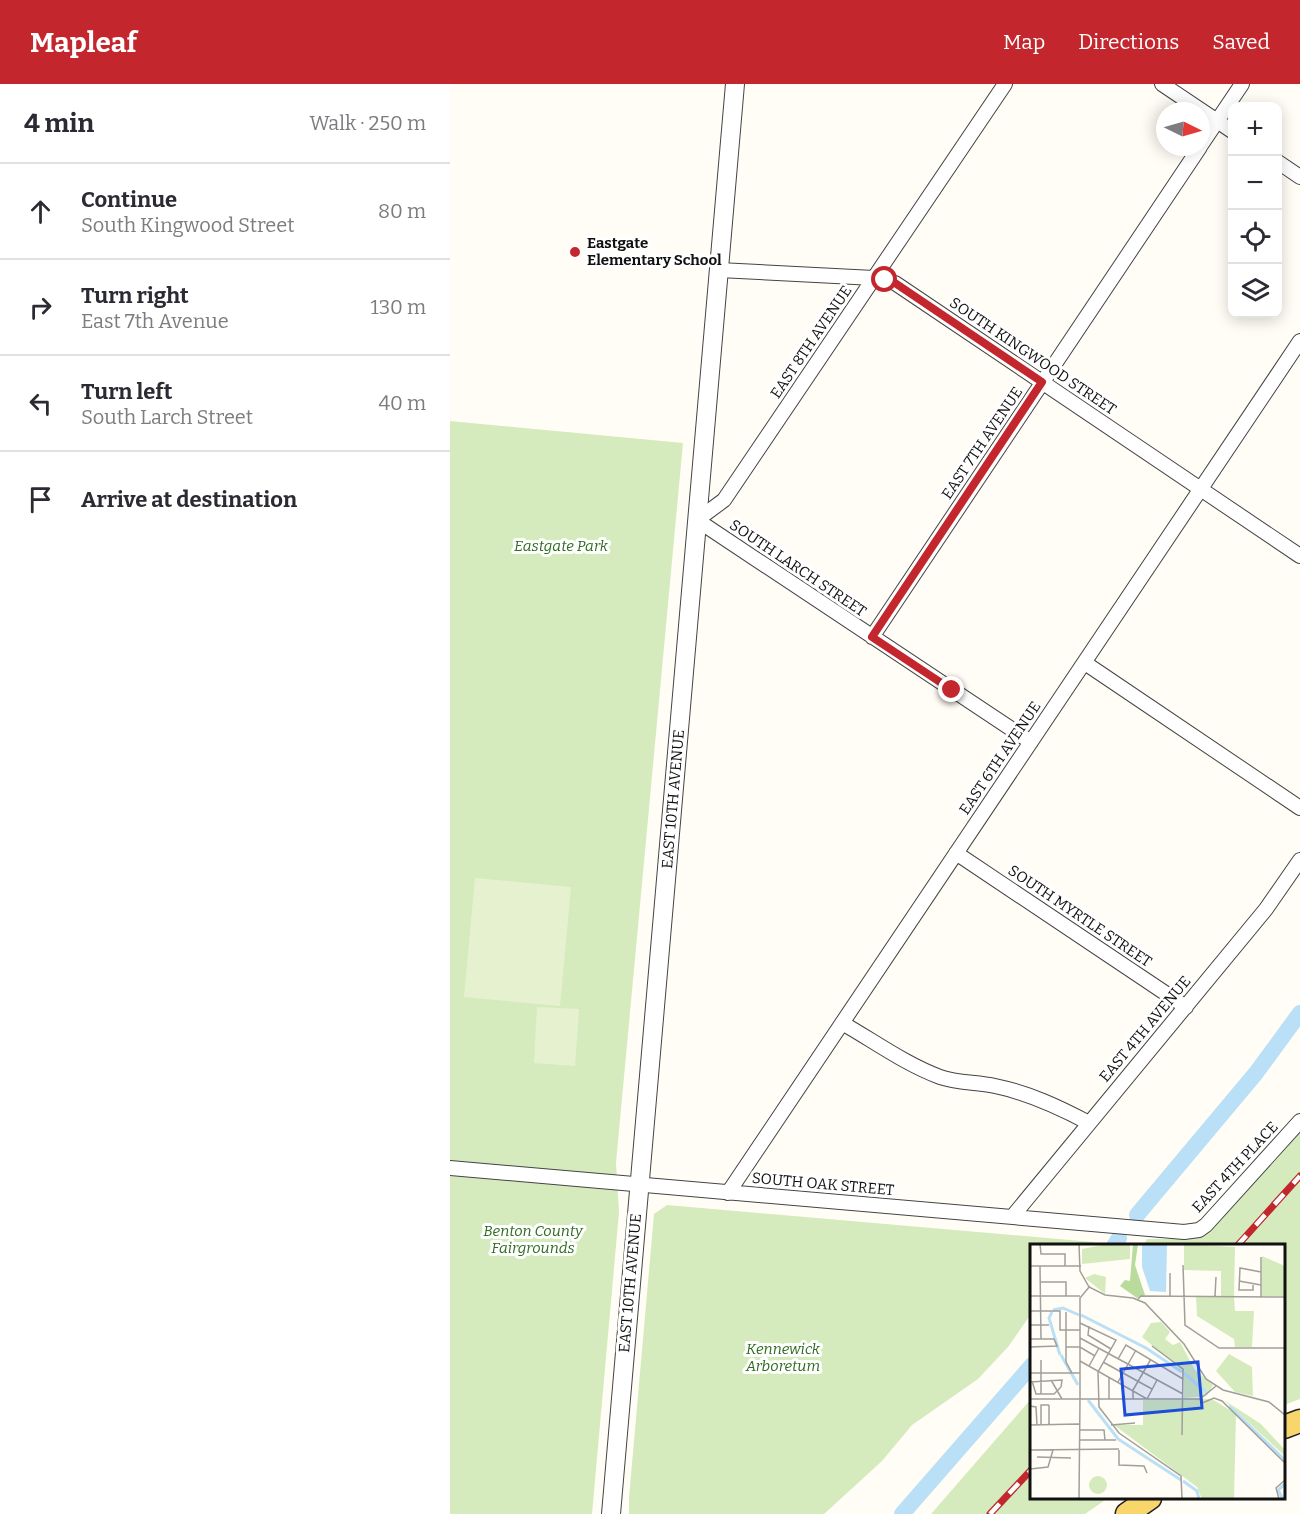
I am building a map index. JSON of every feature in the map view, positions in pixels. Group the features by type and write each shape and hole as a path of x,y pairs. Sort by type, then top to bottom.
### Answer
{"main road":[{"path":"1285,1427 1300,1421"},
{"path":"1127,1514 1147,1499"}],"street":[{"name":"EAST 10TH AVENUE","path":"610,1514 735,84"},
{"name":"EAST 8TH AVENUE","path":"697,520 724,500 1005,84"},
{"path":"1162,84 1228,128"},
{"name":"EAST 7TH AVENUE","path":"1210,131 1242,84"},
{"name":"EAST 7TH AVENUE","path":"872,637 1193,156"},
{"path":"1282,165 1300,177"},
{"name":"SOUTH KINGWOOD STREET","path":"719,270 874,278 895,283 1300,556"},
{"name":"EAST 6TH AVENUE","path":"728,1193 1300,341"},
{"name":"SOUTH LARCH STREET","path":"697,520 1031,742"},
{"path":"1085,663 1300,808"},
{"name":"SOUTH MYRTLE STREET","path":"956,853 1186,1006"},
{"name":"EAST 4TH AVENUE","path":"1012,1217 1266,909 1300,860"},
{"path":"842,1023 921,1070 943,1078 1022,1092 1089,1123"},
{"name":"EAST 4TH PLACE","path":"1192,1232 1206,1226 1300,1121"},
{"name":"SOUTH OAK STREET","path":"450,1168 1192,1232"}],"green space":[{"name":"Eastgate Park","path":"450,421 683,443 616,1163 619,1212 592,1514 450,1514"},
{"path":"475,878 571,887 560,1006 464,997"},
{"path":"537,1007 579,1009 575,1066 534,1063"},
{"path":"1300,1133 1300,1399 1285,1405 1285,1244 1144,1244 1147,1239 1189,1239 1213,1227"},
{"name":"Kennewick Arboretum","path":"667,1205 1093,1242 1092,1244 1030,1244 1030,1315 1008,1347 978,1379 912,1425 882,1461 824,1514 629,1514 654,1214"},
{"path":"1030,1400 1030,1499 1107,1499 1085,1514 931,1514"}],"waterway":[{"path":"1137,1215 1256,1073 1300,1013"},
{"path":"1115,1244 1119,1238"},
{"path":"902,1514 1030,1367"}],"railway":[{"path":"1239,1244 1300,1176"},
{"path":"990,1514 1030,1471"}],"place":[{"name":"Eastgate Elementary School","path":"575,252"}],"route":[{"path":"885,280 895,283 1042,382 872,637 952,690"}],"park label":[{"name":"Benton County Fairgrounds","path":"533,1240"}]}
